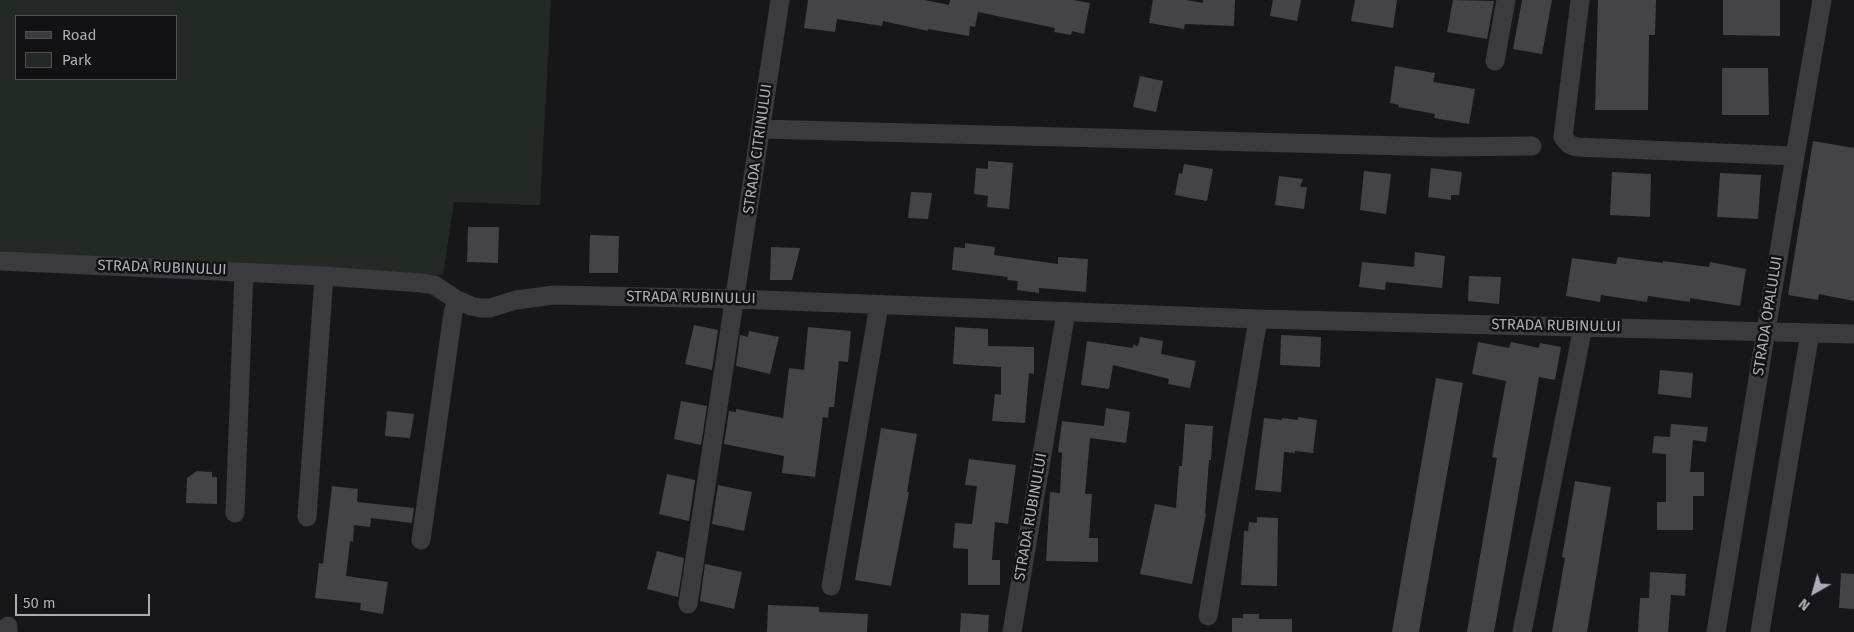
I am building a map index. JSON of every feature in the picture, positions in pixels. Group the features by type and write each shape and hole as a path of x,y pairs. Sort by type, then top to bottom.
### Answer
{"street":[{"name":"STRADA CITRINULUI","path":"688,604 736,299 780,0"},
{"path":"1495,61 1506,0"},
{"path":"1580,0 1563,137 1569,144 1576,147 1795,156"},
{"name":"STRADA OPALULUI","path":"1716,632 1822,0"},
{"path":"760,129 1442,147 1532,146"},
{"name":"STRADA RUBINULUI","path":"0,261 324,276 428,284 443,290 457,300 481,308 490,308 516,300 554,295 736,299 1258,319 1854,334"},
{"path":"235,513 244,272"},
{"path":"307,517 324,276"},
{"path":"421,540 453,313 457,300"},
{"path":"832,586 879,305"},
{"name":"STRADA RUBINULUI","path":"1012,632 1066,312"},
{"path":"1208,616 1258,319"},
{"path":"1522,632 1583,327"},
{"path":"1760,632 1810,333"}],"green space":[{"path":"0,0 551,0 540,205 454,202 443,275 0,263"}],"building":[{"path":"808,0 925,0 949,5 950,0 1074,0 1090,3 1084,34 1072,31 1071,35 1054,32 1055,28 978,12 975,27 970,26 969,36 928,29 928,31 883,21 882,26 837,19 835,32 804,28"},
{"path":"1153,0 1186,0 1203,3 1203,0 1235,0 1234,26 1185,24 1184,29 1149,23"},
{"path":"1273,0 1301,0 1297,21 1270,16"},
{"path":"1355,0 1397,0 1393,28 1351,21"},
{"path":"1453,0 1494,1 1487,39 1447,32"},
{"path":"1522,0 1552,0 1542,54 1513,49"},
{"path":"1598,0 1656,0 1655,35 1649,35 1648,110 1595,110"},
{"path":"1723,0 1780,0 1780,36 1723,35"},
{"path":"1395,66 1435,73 1433,82 1475,89 1469,124 1434,118 1435,114 1398,107 1399,105 1390,103"},
{"path":"1722,68 1768,68 1769,115 1722,115"},
{"path":"1140,76 1163,81 1156,112 1133,107"},
{"path":"1813,141 1854,148 1854,301 1819,294 1818,300 1788,295"},
{"path":"988,161 1013,163 1009,209 987,207 988,196 974,194 976,168 988,169"},
{"path":"1184,164 1213,169 1207,201 1175,195 1179,173 1182,174"},
{"path":"1431,168 1462,172 1459,195 1451,195 1451,200 1428,197"},
{"path":"1364,171 1391,174 1386,214 1360,210"},
{"path":"1612,172 1651,174 1650,217 1610,215"},
{"path":"1720,173 1761,175 1758,219 1717,217"},
{"path":"1279,176 1303,179 1300,187 1307,187 1304,209 1275,205"},
{"path":"911,192 932,193 928,219 908,218"},
{"path":"468,227 499,227 498,263 467,262"},
{"path":"590,235 619,236 618,273 589,273"},
{"path":"965,243 995,247 994,255 1058,264 1058,257 1088,259 1086,292 1039,288 1039,293 1017,290 1018,281 1007,280 1008,277 952,270 954,247 965,248"},
{"path":"771,247 800,248 792,280 770,280"},
{"path":"1415,252 1445,256 1442,288 1386,282 1385,290 1359,287 1362,262 1414,267"},
{"path":"1618,257 1709,267 1710,262 1746,269 1740,306 1690,298 1690,302 1648,296 1647,302 1601,295 1600,302 1566,296 1572,258 1616,264"},
{"path":"1469,276 1501,277 1499,304 1468,301"},
{"path":"694,325 718,330 712,370 685,364"},
{"path":"808,327 851,331 848,362 839,361 834,407 829,407 828,418 823,417 815,477 782,473 784,456 724,444 729,411 736,412 736,409 783,418 789,368 804,370"},
{"path":"955,327 988,329 988,346 1034,347 1034,374 1029,373 1025,423 992,421 995,394 1001,395 1001,367 953,364"},
{"path":"749,331 779,337 770,374 736,366 740,335 748,337"},
{"path":"1281,335 1321,337 1320,367 1280,365"},
{"path":"1140,337 1163,341 1161,354 1196,361 1190,388 1168,384 1169,379 1113,365 1109,389 1081,385 1087,341 1133,348 1133,345 1138,346"},
{"path":"1478,342 1509,348 1511,342 1539,348 1540,343 1561,347 1555,380 1539,377 1494,632 1467,632 1497,458 1492,457 1506,381 1472,374"},
{"path":"1660,370 1693,373 1691,398 1658,394"},
{"path":"1436,378 1463,383 1419,632 1392,632"},
{"path":"681,401 707,406 701,445 674,439"},
{"path":"1106,408 1130,412 1126,443 1090,438 1085,494 1092,494 1089,538 1098,538 1098,562 1046,561 1050,492 1060,493 1062,453 1058,452 1062,421 1104,426"},
{"path":"387,411 414,414 410,438 385,436"},
{"path":"1298,417 1317,420 1313,453 1284,452 1281,492 1255,490 1264,418 1298,420"},
{"path":"1185,424 1213,426 1206,514 1192,584 1140,574 1155,504 1176,508"},
{"path":"1671,424 1708,427 1706,442 1693,440 1690,472 1704,472 1704,496 1693,496 1693,530 1657,530 1657,502 1666,502 1666,454 1652,453 1654,436 1670,437"},
{"path":"881,428 917,434 907,492 909,492 891,586 855,580"},
{"path":"969,459 1016,465 1008,524 995,522 992,560 1000,560 1000,585 968,585 968,549 953,548 955,523 972,524 977,486 965,485"},
{"path":"197,471 212,472 212,477 217,477 217,504 186,503 187,478"},
{"path":"667,474 695,480 689,521 659,514"},
{"path":"1575,481 1611,487 1587,632 1552,632 1565,558 1562,557"},
{"path":"718,485 752,492 744,531 712,524"},
{"path":"332,486 358,489 357,502 414,508 412,523 371,518 370,527 354,525 353,542 350,541 346,576 388,582 383,614 360,610 361,603 315,598 319,563 323,564"},
{"path":"1257,517 1278,518 1277,586 1241,585 1244,531 1248,531 1249,522 1257,523"},
{"path":"657,551 684,558 678,597 647,589"},
{"path":"705,564 742,572 734,609 700,601"},
{"path":"1650,572 1686,574 1685,596 1671,595 1668,632 1638,632 1640,598 1649,598"},
{"path":"1841,573 1854,574 1854,609 1839,608"},
{"path":"768,605 819,607 819,612 868,614 867,632 767,632"},
{"path":"961,613 989,615 988,632 960,632"},
{"path":"1243,614 1259,614 1259,619 1292,619 1292,632 1232,632 1232,618 1243,618"}]}
